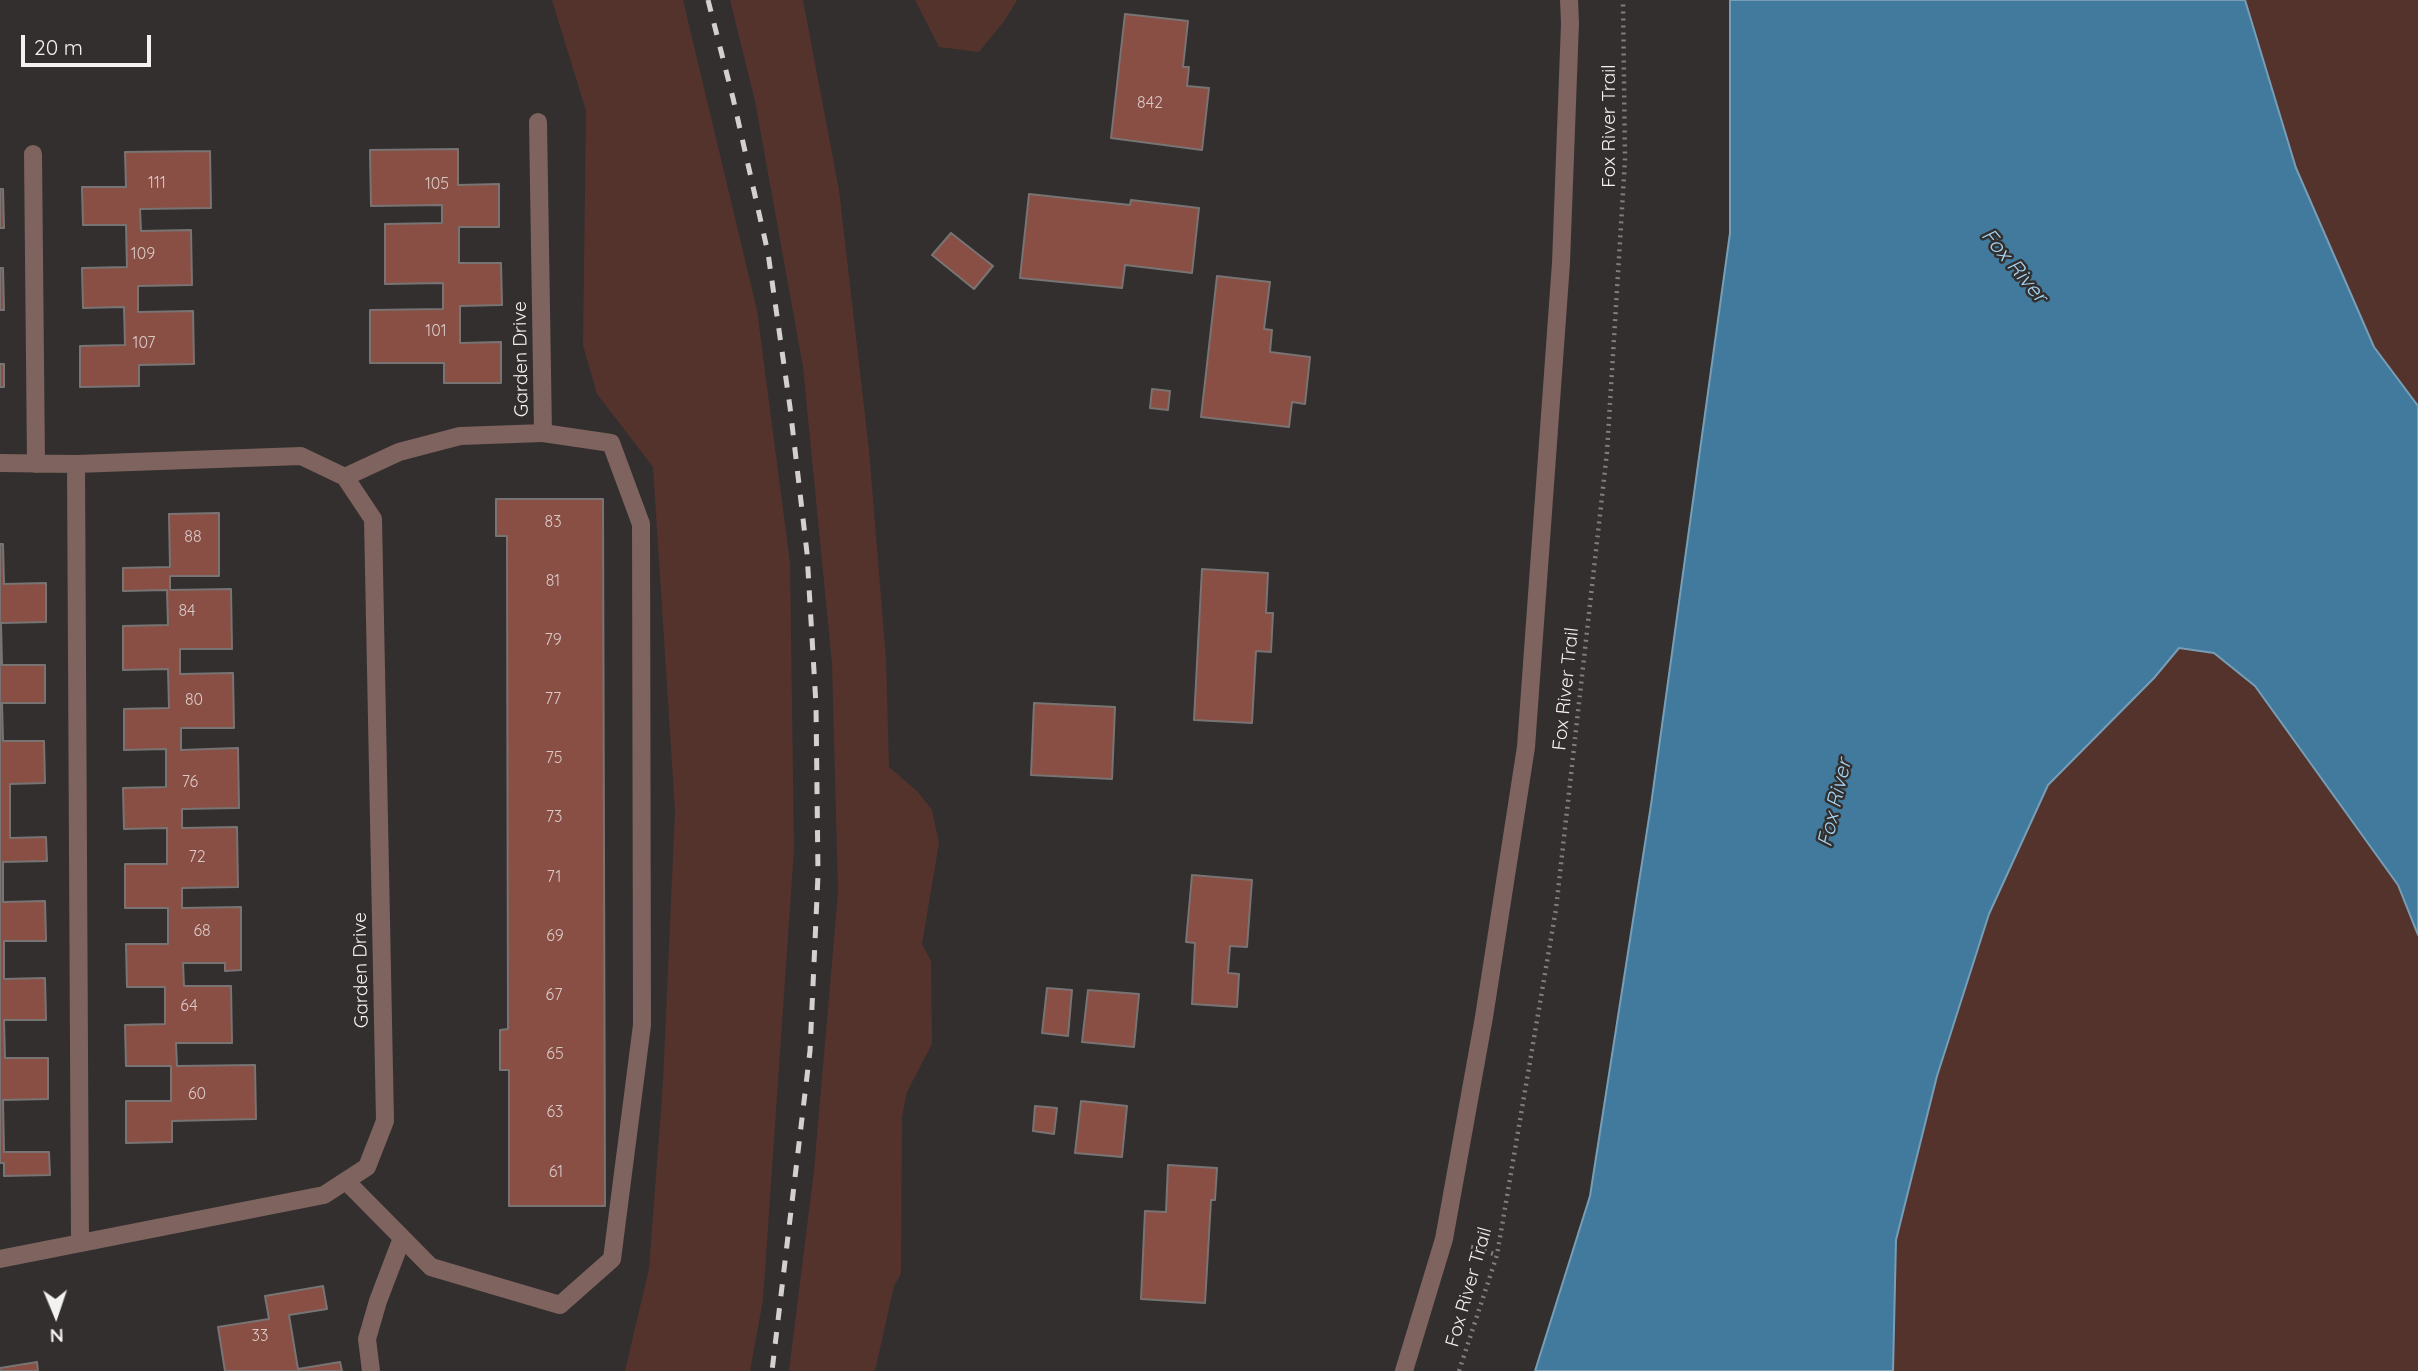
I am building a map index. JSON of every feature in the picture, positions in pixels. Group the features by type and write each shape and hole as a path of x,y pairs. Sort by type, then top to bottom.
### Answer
{"street":[{"path":"1404,1371 1444,1239 1484,1017 1526,747 1562,263 1569,0"},
{"name":"Garden Drive","path":"0,1259 324,1195 367,1167 385,1121 373,519 345,477 399,452 460,436 543,433 538,122"},
{"path":"33,154 36,464"},
{"path":"347,1182 432,1267 561,1305 612,1259 642,1025 642,524 611,443 543,433"},
{"path":"0,463 76,464 301,456 345,477"},
{"path":"76,464 80,1243"},
{"path":"371,1371 367,1339 402,1238"}],"path":[{"name":"Fox River Trail","path":"1460,1371 1497,1255 1556,909 1607,452 1625,160 1623,0"}],"shaded area":[{"path":"552,0 683,0 757,310 790,563 794,849 763,1300 750,1371 625,1371 649,1269 663,1082 675,811 653,467 597,394 583,345 586,111"},
{"path":"730,0 803,0 839,190 869,450 886,658 889,767 917,791 932,810 939,843 922,944 931,961 932,1044 907,1092 902,1117 901,1274 894,1286 875,1371 789,1371 814,1170 838,893 832,664 803,367 755,101"},
{"path":"915,0 1017,0 1005,20 979,52 939,47"},
{"path":"2245,0 2418,0 2418,406 2374,347 2296,168"},
{"path":"2179,648 2214,653 2255,686 2398,885 2418,935 2418,1371 1893,1371 1896,1240 1937,1076 1989,914 2048,785 2154,678"}],"water":[{"name":"Fox River","path":"1730,0 2245,0 2296,168 2374,347 2418,406 2418,935 2398,885 2255,686 2214,653 2179,648 2154,678 2048,785 1989,914 1937,1076 1896,1240 1893,1371 1535,1371 1590,1196 1651,805 1730,233"}],"building":[{"path":"1125,14 1188,21 1183,67 1189,67 1187,86 1209,88 1202,150 1111,138"},
{"path":"458,149 458,185 499,184 499,227 459,227 459,263 501,263 502,305 460,306 460,343 501,342 501,383 444,383 444,363 370,363 370,310 443,309 443,283 385,284 385,224 442,223 442,205 371,206 370,150"},
{"path":"210,151 211,208 140,209 141,231 191,230 192,285 138,286 138,312 193,311 194,364 139,365 139,386 80,387 80,346 125,345 124,307 83,308 82,268 127,267 126,225 83,225 82,187 126,187 125,152"},
{"path":"0,189 3,189 4,228 0,228"},
{"path":"1029,194 1130,205 1131,200 1199,208 1192,273 1125,265 1122,288 1020,278"},
{"path":"951,233 993,266 974,289 932,255"},
{"path":"0,268 3,268 4,310 0,310"},
{"path":"1217,276 1270,282 1264,329 1272,330 1270,352 1310,357 1305,404 1292,402 1289,427 1201,417"},
{"path":"0,364 4,364 4,387 0,387"},
{"path":"1152,389 1170,391 1168,410 1150,408"},
{"path":"496,499 603,499 605,1206 509,1206 509,1070 500,1070 500,1030 508,1029 507,536 496,536"},
{"path":"219,513 219,576 170,576 170,590 231,589 232,649 180,649 180,674 233,673 234,728 181,728 181,750 238,748 239,808 182,809 182,828 237,827 238,887 182,888 182,908 241,907 241,970 225,971 225,963 183,963 184,986 231,986 232,1043 176,1043 177,1066 255,1065 256,1119 172,1121 172,1142 126,1143 126,1101 171,1101 171,1066 126,1066 125,1025 165,1024 165,987 127,987 126,944 168,944 168,908 125,908 125,864 167,864 167,828 124,829 123,788 166,787 166,749 124,750 124,709 169,708 168,669 123,670 123,626 168,625 167,590 123,591 123,568 170,567 169,514"},
{"path":"0,544 3,544 4,584 46,583 46,622 1,623 2,665 45,665 45,703 2,703 3,741 44,741 45,783 10,784 10,838 46,837 47,861 3,862 3,902 45,901 46,941 4,941 4,979 45,978 46,1020 4,1020 5,1058 48,1058 48,1099 3,1100 4,1152 49,1152 50,1175 4,1176 4,1163 0,1163"},
{"path":"1202,569 1268,573 1266,613 1273,613 1271,652 1256,651 1252,723 1194,720"},
{"path":"1034,703 1115,707 1112,779 1031,775"},
{"path":"1192,875 1252,880 1247,947 1230,946 1228,973 1239,974 1237,1007 1192,1004 1195,943 1186,942"},
{"path":"1047,988 1072,990 1068,1036 1042,1033"},
{"path":"1088,990 1139,994 1134,1047 1082,1042"},
{"path":"1081,1101 1127,1106 1122,1157 1075,1153"},
{"path":"1035,1106 1057,1108 1054,1134 1033,1131"},
{"path":"1168,1165 1217,1168 1215,1200 1211,1200 1205,1303 1141,1299 1145,1211 1166,1212"},
{"path":"323,1286 327,1309 289,1315 298,1369 340,1362 342,1371 225,1371 218,1327 269,1319 265,1296"},
{"path":"37,1362 38,1371 0,1371 0,1368"}],"railway":[{"path":"708,0 768,253 807,553 816,705 818,875 810,1051 772,1371"}]}
